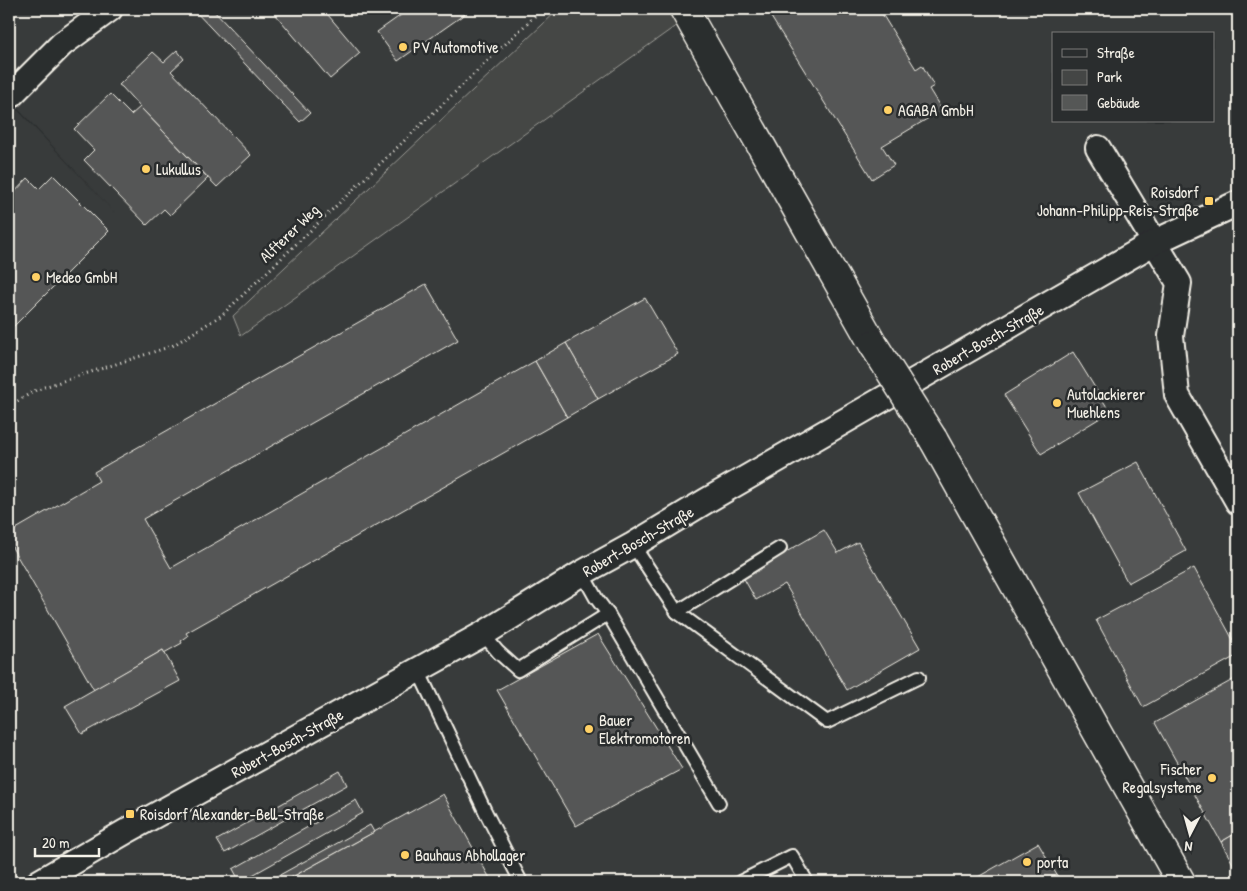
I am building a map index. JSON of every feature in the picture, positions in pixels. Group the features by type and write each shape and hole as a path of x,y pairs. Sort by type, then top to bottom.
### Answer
{"main road":[{"path":"684,9 873,344 933,439 1181,882"}],"street":[{"path":"9,98 62,44 110,9"},
{"path":"1098,148 1179,283 1171,336 1177,395 1238,502"},
{"name":"Robert-Bosch-Straße","path":"39,882 125,832 483,634 706,500 1155,242 1238,203"}],"lane":[{"path":"633,545 678,612 827,722 919,677"},
{"path":"678,612 780,548"},
{"path":"582,574 608,614 719,803"},
{"path":"483,634 498,652 518,670 608,614"},
{"path":"418,670 521,882"},
{"path":"740,882 792,856 807,882"}],"path":[{"name":"Alfterer Weg","path":"9,406 38,389 172,346 222,315 542,9"}],"shaded area":[{"path":"9,9 668,9 677,25 702,9 1238,9 1238,882 9,882 9,101 114,212 9,99"}],"green space":[{"path":"559,9 669,9 677,25 241,336 233,316"}],"building":[{"path":"193,9 212,9 310,113 300,122"},
{"path":"271,9 323,9 360,53 330,79"},
{"name":"PV Automotive","path":"396,9 472,9 398,61 377,32 401,15"},
{"path":"766,9 879,9 916,69 922,65 934,86 929,89 942,110 882,146 894,165 872,179"},
{"path":"177,50 184,59 171,71 251,155 217,187 119,85 153,52 164,62"},
{"name":"Lukullus","path":"110,94 131,115 140,107 208,178 170,215 164,209 147,225 84,160 94,150 74,129"},
{"name":"Medeo GmbH","path":"53,175 109,231 9,331 9,198 28,178 39,189"},
{"path":"426,284 458,340 143,519 171,568 535,361 567,417 186,633 188,636 181,641 182,643 164,653 163,650 94,690 9,542 9,533 99,481 94,472"},
{"path":"645,298 678,354 598,399 566,343"},
{"path":"566,343 598,399 567,417 535,361"},
{"name":"Autolackierer Muehlens","path":"1073,352 1110,412 1041,454 1004,395"},
{"path":"1138,462 1186,551 1128,583 1079,493"},
{"path":"824,530 838,553 858,542 920,648 847,690 785,584 756,600 743,577"},
{"path":"1194,568 1238,649 1238,655 1143,707 1096,620"},
{"name":"Bauer Elektromotoren","path":"598,634 682,769 576,826 497,690"},
{"path":"163,650 180,681 82,734 65,706"},
{"name":"Fischer Regalsysteme","path":"1238,677 1238,832 1221,842 1155,723"},
{"path":"340,771 347,785 225,853 217,840"},
{"name":"Bauhaus Abhollager","path":"443,794 492,882 283,882 425,804"},
{"path":"356,800 363,813 240,882 233,869"},
{"path":"370,825 374,832 283,882 267,882"},
{"path":"1238,832 1238,873 1221,842"},
{"name":"porta","path":"1038,843 1061,882 969,882"}],"place":[{"name":"PV Automotive","path":"403,47"},
{"name":"AGABA GmbH","path":"888,110"},
{"name":"Lukullus","path":"146,169"},
{"name":"Roisdorf Johann-Philipp-Reis-Straße","path":"1209,201"},
{"name":"Medeo GmbH","path":"36,277"},
{"name":"Autolackierer Muehlens","path":"1057,403"},
{"name":"Bauer Elektromotoren","path":"589,729"},
{"name":"Fischer Regalsysteme","path":"1212,778"},
{"name":"Roisdorf Alexander-Bell-Straße","path":"130,814"},
{"name":"Bauhaus Abhollager","path":"405,855"},
{"name":"porta","path":"1027,862"}]}
